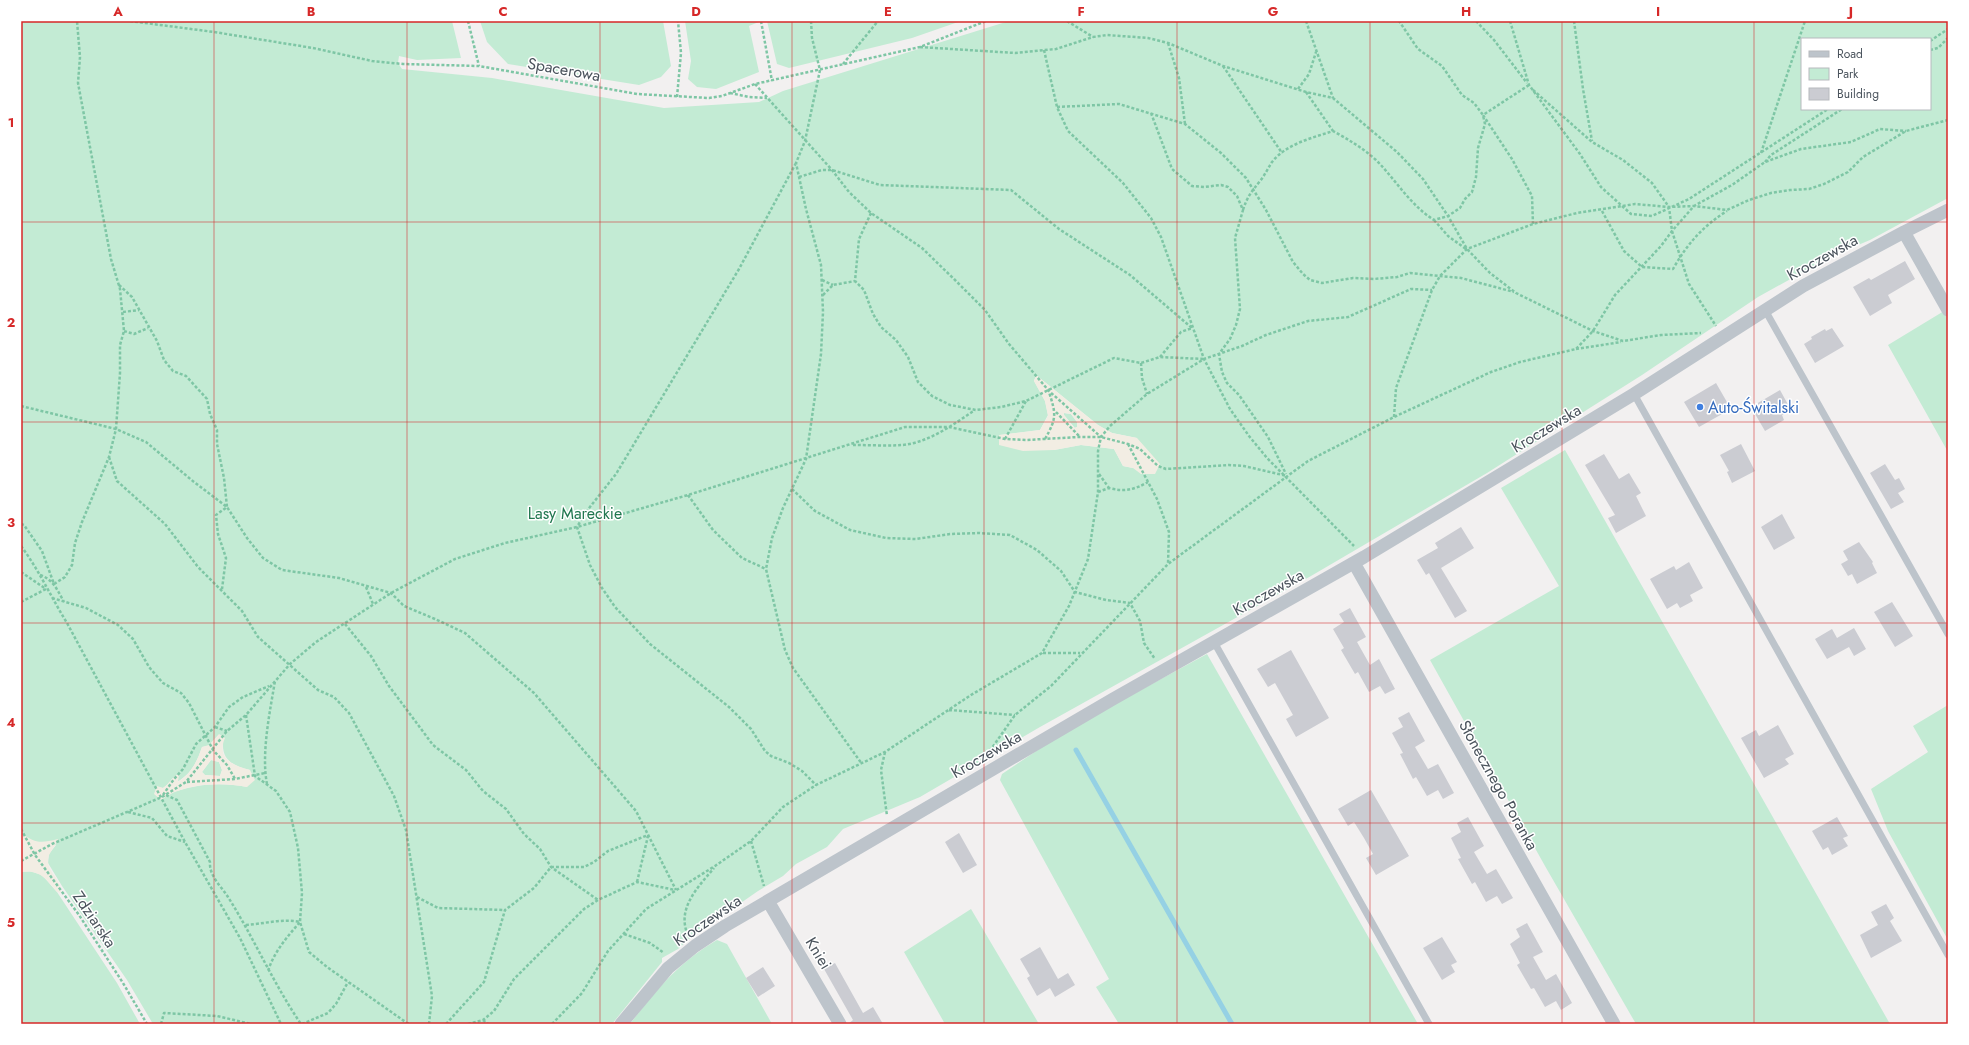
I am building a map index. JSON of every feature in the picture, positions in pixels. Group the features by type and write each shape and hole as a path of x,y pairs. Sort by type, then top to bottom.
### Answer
{"street":[{"name":"Kroczewska","path":"621,1024 644,994 674,963 695,946 768,901 978,778 1359,560 1634,394 1803,286 1948,210"},
{"path":"1904,232 1948,310"},
{"name":"Słonecznego Poranka","path":"1359,560 1614,1024"},
{"name":"Kniei","path":"768,901 840,1024"}],"lane":[{"path":"1765,310 1948,634"},
{"path":"1634,394 1948,956"},
{"path":"1214,642 1429,1024"}],"path":[{"path":"54,584 65,577 72,565 75,543 82,522 109,457 116,429 120,373 120,345 124,331 119,284 111,259 83,117 78,83 80,57 77,21"},
{"name":"Spacerowa","path":"130,21 214,32 313,48 372,61 403,64 479,66 637,94 709,98 730,93 755,84 920,47 980,22 986,21"},
{"path":"468,21 479,66"},
{"path":"678,21 681,53 678,97"},
{"path":"761,21 772,81"},
{"path":"811,21 812,38 820,70 805,141 796,163 740,269 696,338 616,474 586,512 577,527 590,565 602,588 615,607 650,644 729,707 751,729 762,747 771,756 802,771 816,785"},
{"path":"843,64 878,21"},
{"path":"1067,21 1093,37"},
{"path":"1306,21 1333,98"},
{"path":"1398,21 1418,49 1442,66 1462,95 1474,103 1483,115 1512,159 1532,196 1533,224"},
{"path":"1476,21 1494,40 1529,85 1580,154 1601,187 1631,214 1652,216 1689,199 1826,110"},
{"path":"1510,21 1529,85 1592,142 1624,160 1652,183 1669,208 1672,231 1689,284 1722,337"},
{"path":"1574,21 1592,142"},
{"path":"1760,154 1806,21"},
{"path":"1931,40 1948,30"},
{"path":"920,47 1015,53 1056,49 1093,37 1107,35 1141,38 1168,43 1223,66 1306,92 1333,98 1397,152 1424,179 1448,216 1467,250"},
{"path":"1931,50 1938,48 1948,38"},
{"path":"1168,43 1179,78 1185,124"},
{"path":"1044,50 1057,107 1068,131 1123,183 1151,218 1161,237 1204,359 1230,408 1249,436 1268,458 1287,476 1359,560"},
{"path":"1298,89 1309,74 1316,52"},
{"path":"1223,66 1282,152"},
{"path":"755,84 832,170 849,192 871,214 922,248 955,280 985,310 1048,391 1101,437"},
{"path":"1483,115 1529,85"},
{"path":"1306,92 1333,131 1358,144 1377,160 1411,201 1434,220 1448,236 1467,250 1490,272 1516,293"},
{"path":"730,93 749,97 767,98"},
{"path":"1057,107 1119,104 1185,124 1221,153 1246,178 1266,210 1293,262 1310,280 1322,283 1353,278 1374,279 1398,277 1410,273 1461,278 1516,293 1593,331 1607,337 1623,341"},
{"path":"1576,349 1593,331 1615,295 1661,246 1694,206 1732,185 1765,162 1771,155 1840,110"},
{"path":"1151,113 1172,169 1192,186 1204,187 1221,185 1228,187 1237,196 1243,210"},
{"path":"1434,220 1448,216 1460,208 1465,199 1472,192 1476,178 1478,148 1484,124 1483,115"},
{"path":"1602,211 1624,251 1642,267 1673,269 1695,236 1709,222 1727,210 1749,200 1771,193 1809,189 1824,184 1848,172 1863,157 1906,131 1948,120"},
{"path":"1765,162 1801,149 1851,142 1880,129 1906,131"},
{"path":"1287,476 1268,437 1239,395 1227,383 1222,372 1219,354 1230,338 1236,325 1240,309 1235,238 1247,197 1272,162 1282,152 1333,131"},
{"path":"796,163 806,209 822,265 823,295 821,354 806,459 783,508 772,538 766,569 785,650 793,668 862,764"},
{"path":"799,177 822,170 832,170 880,185 1011,190 1059,229 1130,276 1192,328"},
{"path":"1394,417 1396,388 1432,290 1440,276 1467,250 1533,224 1577,213 1648,204 1669,208 1694,206 1727,210"},
{"path":"855,281 859,239 871,214"},
{"path":"822,280 833,285"},
{"path":"855,281 864,290 873,314 881,327 896,340 908,357 918,382 932,396 950,405 976,410 1001,407 1026,401 1114,358 1141,363 1160,357 1204,359"},
{"path":"823,295 833,285 855,281"},
{"path":"119,284 132,296 148,328 157,341 164,360 173,370 186,376 207,399 210,414 217,430 227,507"},
{"path":"552,1024 582,993 608,951 646,909 715,866 751,840 783,807 816,785 885,752 948,710 1042,653 1069,606 1088,559 1098,492 1098,451 1101,437 1110,426 1146,394 1204,359 1242,346 1266,335 1308,321 1348,317 1411,289 1432,290"},
{"path":"123,312 139,310"},
{"path":"124,331 134,334 148,328"},
{"path":"1160,357 1181,332 1192,328"},
{"path":"978,778 976,772 1015,714 1051,686 1168,564 1308,462 1394,417 1490,372 1520,362 1576,349 1661,335 1696,333 1722,337"},
{"path":"1141,363 1142,378 1146,394"},
{"path":"1048,391 1056,412 1079,436"},
{"path":"1005,439 1026,401"},
{"path":"21,406 116,429 146,442 227,507 246,538 263,558 282,570 339,578 391,593 404,606 465,634 534,693 636,812 676,890"},
{"path":"850,445 904,445 921,440 949,428 976,410"},
{"path":"1045,440 1052,427 1056,412"},
{"path":"21,861 35,855 52,844 162,797 186,782 214,750 227,731 246,715 270,685 290,664 316,642 391,593 455,559 505,542 577,527 688,495 905,427 949,428 1005,439 1045,440 1079,436 1101,437 1128,444 1140,450 1158,466 1166,469 1237,465 1266,470 1287,476"},
{"path":"1128,444 1157,499 1169,532 1168,564"},
{"path":"109,457 117,481 164,524 198,567 222,589 242,611 258,637 318,690 334,697 349,713 394,796 406,830 432,996 429,1024"},
{"path":"1099,474 1109,488"},
{"path":"1098,492 1109,488 1119,491 1134,490 1148,482"},
{"path":"792,489 815,511 850,530 886,538 916,540 950,534 979,533 1010,535 1036,550 1061,571 1074,592 1106,600 1130,602"},
{"path":"688,495 713,530 742,558 766,569"},
{"path":"222,589 226,558 218,534 216,515 227,507"},
{"path":"21,524 24,525 42,551 54,584 64,602"},
{"path":"21,546 34,563 46,589 162,797 185,842 240,938 281,1024"},
{"path":"21,572 46,589"},
{"path":"39,575 46,577 54,584"},
{"path":"366,587 373,604"},
{"path":"21,602 46,589"},
{"path":"52,598 86,608 127,633 139,648 149,667 163,683 185,697 214,750 227,765 234,779"},
{"path":"1130,602 1140,621 1144,643 1162,672"},
{"path":"344,624 371,656 389,686 433,745 466,770 483,791 506,810 524,834 540,849 551,867 598,900"},
{"path":"1042,653 1081,653"},
{"path":"267,784 265,773 268,722 275,680"},
{"path":"162,797 174,779 184,769 196,744 205,734 215,727 229,707 243,697 270,685"},
{"path":"948,710 1015,714"},
{"path":"246,715 255,776 276,791 290,812 298,848 302,892 300,922 310,952 348,982 407,1024 411,1024"},
{"path":"215,727 227,731"},
{"path":"885,752 881,770 888,831"},
{"path":"186,782 234,779 265,773"},
{"path":"166,795 176,800 210,862 210,869 214,878 220,884 246,925 268,972 276,980 301,1024 328,1013 336,1004 348,982"},
{"path":"128,812 152,818 167,836 185,842"},
{"name":"Zdziarska","path":"21,829 35,855 83,922 123,983 147,1024"},
{"path":"551,867 584,867 594,862 608,850 648,835"},
{"path":"637,882 648,835"},
{"path":"751,840 768,901"},
{"path":"695,946 687,933 684,918 691,894 715,866"},
{"path":"446,1024 484,982 505,910 534,888 551,867"},
{"path":"468,1024 483,1020 494,1011 514,979 584,909 598,900 637,882 676,890"},
{"path":"417,897 438,908 505,910"},
{"path":"246,925 266,924 290,920 300,922"},
{"path":"268,972 271,962 280,946 300,922"},
{"path":"624,934 650,943 674,963"},
{"path":"161,1024 164,1013 217,1016 252,1024"},
{"path":"483,1020 488,1024"}],"green space":[{"name":"Lasy Mareckie","path":"21,21 452,21 461,58 417,60 399,56 398,63 402,69 492,78 664,108 759,102 783,91 1009,21 1948,21 1948,198 1870,240 1832,256 1758,297 1642,375 1487,473 1311,576 1040,727 920,797 843,829 827,847 796,864 783,876 758,891 689,939 678,949 662,958 662,962 612,1024 153,1024 127,980 62,886 48,863 49,854 56,845 33,842 21,834","holes":["1036,375 1098,425 1112,433 1137,438 1133,468 1123,466 1114,449 1081,445 1054,450 1000,435 1040,430 1048,415 1045,401 1034,381","223,743 223,749 230,762 239,767 250,770 247,787 217,784 188,788 169,794 157,787 163,788 179,774 177,782 182,779 196,763 202,747"]},
{"path":"480,21 663,21 671,66 661,77 639,85 508,64 487,42"},
{"path":"685,21 761,21 749,26 759,72 716,89 697,87 688,79 691,61"},
{"path":"767,21 961,21 912,38 789,68 777,64"},
{"path":"1944,311 1948,318 1948,452 1888,345"},
{"path":"1064,413 1071,414 1077,422 1077,427 1075,428"},
{"path":"1565,450 1890,1024 1636,1024 1545,866 1430,660 1559,586 1501,488"},
{"path":"1207,654 1418,1024 1119,1024 1096,987 1109,979 1000,780 1002,774 1069,729"},
{"path":"1948,705 1948,940 1888,831 1871,789 1928,752 1913,726"},
{"path":"211,760 219,762 222,770 220,776 205,775 202,772"},
{"path":"30,871 42,875 57,892 117,983 140,1024 21,1024 21,872"},
{"path":"971,909 1039,1024 945,1024 904,952"},
{"path":"717,940 727,944 772,1024 630,1024 659,988 680,967"}],"sand":[{"path":"1036,375 1098,425 1112,433 1137,438 1160,464 1155,474 1141,474 1133,468 1123,466 1114,449 1081,445 1054,450 1023,451 999,445 999,435 1040,430 1048,416 1045,401 1034,381","holes":["1064,413 1071,414 1077,422 1077,427 1074,428 1064,415"]},
{"path":"219,734 225,738 223,745 224,756 232,763 250,770 255,780 247,787 214,784 191,787 170,794 161,800 154,794 157,786 163,788 176,775 179,774 178,782 183,779 193,767 202,747 209,745","holes":["211,760 219,762 222,770 220,776 205,775 202,772"]},
{"path":"21,833 39,842 58,839 50,853 48,862 60,884 61,893 57,892 42,876 33,872 21,872"}],"building":[{"path":"1905,261 1915,279 1888,295 1892,303 1870,316 1853,287 1869,278 1871,280"},
{"path":"1832,328 1844,346 1815,363 1804,344 1812,339 1811,337 1825,329 1826,331"},
{"path":"1716,383 1731,409 1699,427 1684,402"},
{"path":"1780,390 1791,410 1782,415 1784,420 1765,431 1751,407"},
{"path":"1741,444 1755,471 1732,483 1727,472 1729,471 1720,455"},
{"path":"1604,454 1619,479 1629,473 1641,493 1636,496 1646,516 1616,533 1608,518 1615,515 1585,465"},
{"path":"1885,464 1895,480 1899,478 1905,489 1898,493 1904,502 1891,509 1870,473"},
{"path":"1782,514 1795,538 1774,550 1761,527"},
{"path":"1461,527 1474,548 1441,568 1467,611 1455,618 1429,573 1426,575 1417,560 1438,548 1435,543"},
{"path":"1859,542 1873,562 1872,563 1877,573 1857,584 1852,574 1848,576 1841,564 1848,560 1843,551"},
{"path":"1689,562 1703,588 1690,595 1693,601 1680,608 1677,603 1667,609 1650,579 1674,566 1676,570"},
{"path":"1892,602 1913,636 1895,647 1874,612"},
{"path":"1350,608 1366,637 1357,642 1370,665 1379,659 1395,689 1385,694 1380,686 1369,692 1358,672 1355,674 1341,650 1344,648 1333,629 1344,622 1339,614"},
{"path":"1854,628 1866,649 1854,656 1849,647 1827,659 1815,639 1832,629 1837,638"},
{"path":"1291,650 1329,718 1296,737 1286,719 1293,715 1275,683 1268,687 1257,669"},
{"path":"1409,712 1425,741 1415,747 1428,769 1438,764 1454,793 1443,799 1438,790 1427,796 1416,777 1413,779 1400,754 1403,753 1392,733 1403,727 1398,718"},
{"path":"1778,725 1794,754 1785,759 1789,764 1764,778 1741,738 1756,730 1759,736"},
{"path":"1371,790 1409,856 1376,875 1366,858 1373,854 1364,838 1354,822 1348,826 1338,809"},
{"path":"1468,817 1484,846 1474,852 1487,874 1496,869 1513,898 1502,904 1497,896 1486,902 1475,882 1472,884 1458,859 1461,858 1451,838 1461,832 1457,823"},
{"path":"1837,817 1848,836 1843,838 1848,846 1832,855 1828,847 1823,850 1812,831"},
{"path":"959,833 977,865 963,873 945,842"},
{"path":"1886,904 1894,918 1890,921 1902,941 1871,958 1860,935 1878,925 1871,912"},
{"path":"1527,923 1543,952 1533,957 1546,980 1556,974 1572,1003 1561,1010 1556,1001 1545,1007 1534,988 1531,989 1517,965 1520,963 1510,944 1520,937 1516,929"},
{"path":"1442,937 1457,962 1451,965 1455,972 1442,980 1423,948"},
{"path":"1040,947 1058,979 1068,973 1075,985 1055,997 1050,988 1037,996 1027,978 1030,976 1020,959"},
{"path":"835,963 863,1013 873,1007 883,1024 848,1024 853,1020 824,969"},
{"path":"763,967 775,986 758,997 746,978"}],"waterway":[{"path":"1076,750 1232,1024"}],"place":[{"name":"Auto-Świtalski","path":"1700,407"}]}
